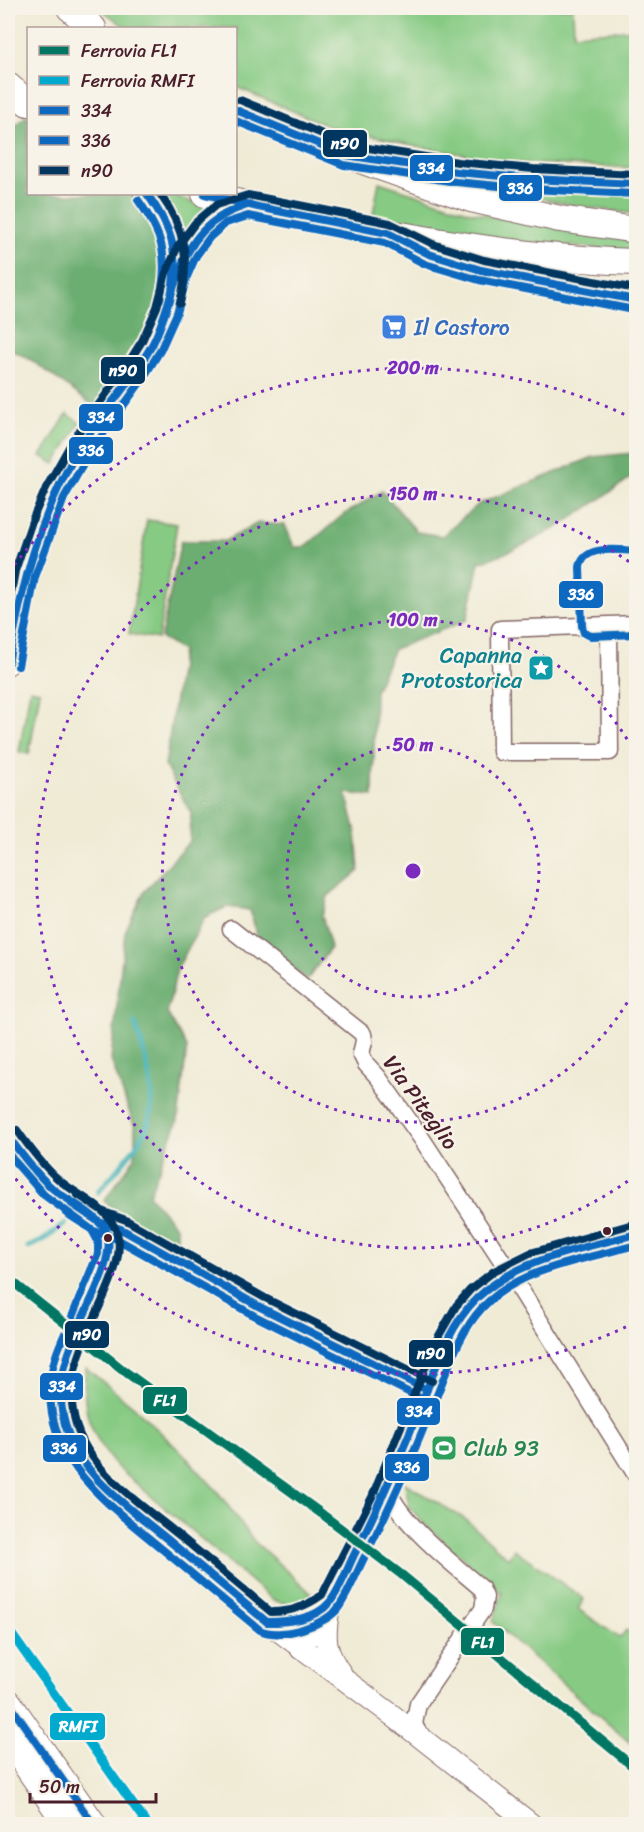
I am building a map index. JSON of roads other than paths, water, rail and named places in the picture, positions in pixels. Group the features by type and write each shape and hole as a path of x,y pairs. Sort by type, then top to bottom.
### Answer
{"main road":[{"path":"70,8 92,27"},
{"path":"8,86 27,102"},
{"path":"237,110 346,155 446,191 501,207 560,219 636,230"},
{"path":"346,155 457,172 636,184"},
{"path":"148,195 171,233 176,276"},
{"path":"209,195 247,205 388,233 496,251 636,262"},
{"path":"176,276 187,252 207,225 221,214 247,205"},
{"path":"388,233 437,257 481,270 636,300"},
{"path":"8,1702 93,1824"},
{"path":"8,1739 67,1824"}],"street":[{"path":"8,664 25,574 46,514 81,446 134,374 151,346 165,315 176,276"},
{"path":"600,626 610,752 501,752 500,629 636,624"},
{"name":"Via Piteglio","path":"231,929 361,1032 364,1038 361,1054 366,1064 378,1077 422,1139 510,1273 636,1474"},
{"path":"8,1136 21,1155 51,1187 99,1222 121,1230 260,1306 427,1390"},
{"path":"99,1222 107,1233 108,1257 64,1365 60,1389 62,1415 68,1435 83,1463 103,1485 267,1622 531,1824"},
{"path":"301,1649 322,1615 385,1494 447,1343 464,1313 485,1290 510,1273 536,1262 636,1234"},
{"path":"385,1494 416,1528 483,1591 486,1600 483,1609 418,1704 414,1724 420,1737"},
{"path":"267,1622 286,1622 322,1615"},
{"path":"322,1615 327,1649 333,1662 349,1684"}],"waterway":[{"path":"98,1192 134,1149 149,1120 150,1078 135,1023"},
{"path":"28,1247 42,1241 66,1223"}],"rail line":[{"name":"FL1","path":"8,1278 127,1373 322,1514 402,1575 636,1769"},
{"name":"RMFI","path":"8,1629 147,1824"}],"place":[{"name":"Il Castoro","path":"394,327"},
{"name":"Capanna Protostorica","path":"541,668"},
{"name":"Club 93","path":"444,1448"}]}
